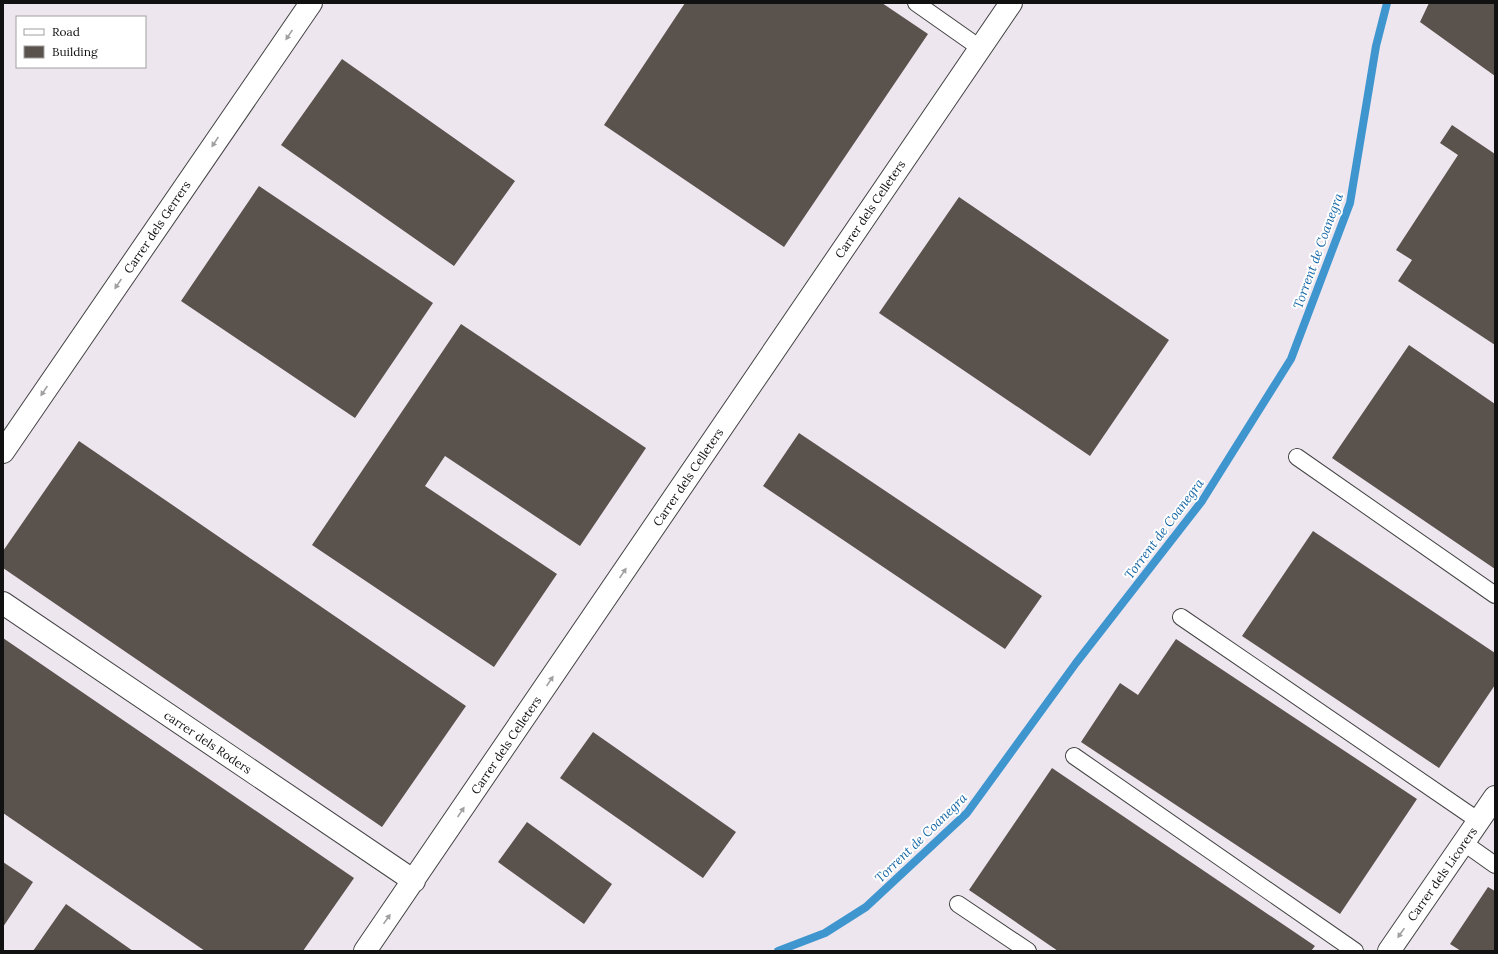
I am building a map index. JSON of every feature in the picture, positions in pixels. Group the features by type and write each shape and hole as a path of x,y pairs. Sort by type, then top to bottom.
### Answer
{"street":[{"name":"Carrer dels Gerrers","path":"3,452 311,3"},
{"name":"Carrer dels Celleters","path":"365,951 1011,3"},
{"name":"carrer dels Roders","path":"3,603 414,881"},
{"name":"Carrer dels Licorers","path":"1389,951 1495,797"}],"lane":[{"path":"916,3 980,48"},
{"path":"1297,457 1495,594"},
{"path":"1181,617 1479,821"},
{"path":"1074,756 1355,951"},
{"path":"1464,843 1495,864"},
{"path":"958,904 1028,951"}],"shaded area":[{"path":"3,3 1495,3 1495,951 3,951"}],"building":[{"path":"685,3 882,3 928,34 784,247 604,125"},
{"path":"1429,3 1495,3 1495,76 1420,22"},
{"path":"342,59 515,181 454,266 281,145"},
{"path":"1452,125 1495,154 1495,345 1398,281 1412,260 1396,250 1458,155 1440,143"},
{"path":"259,186 433,303 355,418 181,301"},
{"path":"959,197 1169,340 1090,456 879,313"},
{"path":"461,324 646,448 580,546 445,456 425,486 557,574 494,667 312,545"},
{"path":"1409,345 1495,404 1495,569 1332,458"},
{"path":"799,433 1042,596 1005,649 763,486"},
{"path":"79,441 466,706 382,827 3,568 3,551"},
{"path":"1313,531 1495,653 1495,685 1439,768 1242,636"},
{"path":"3,638 354,878 303,951 205,951 3,813"},
{"path":"1176,639 1417,799 1340,914 1081,742 1120,683 1138,695"},
{"path":"593,732 736,832 703,878 560,778"},
{"path":"1052,768 1315,946 1311,951 1058,951 969,890"},
{"path":"527,822 612,884 584,924 498,862"},
{"path":"3,862 33,882 3,927"},
{"path":"1488,887 1495,891 1495,951 1461,951 1450,944"},
{"path":"66,904 133,951 33,951"}],"waterway":[{"name":"Torrent de Coanegra","path":"778,951 825,933 866,907 967,813 1076,663 1202,501 1291,359 1350,203 1376,46 1387,3"}]}
